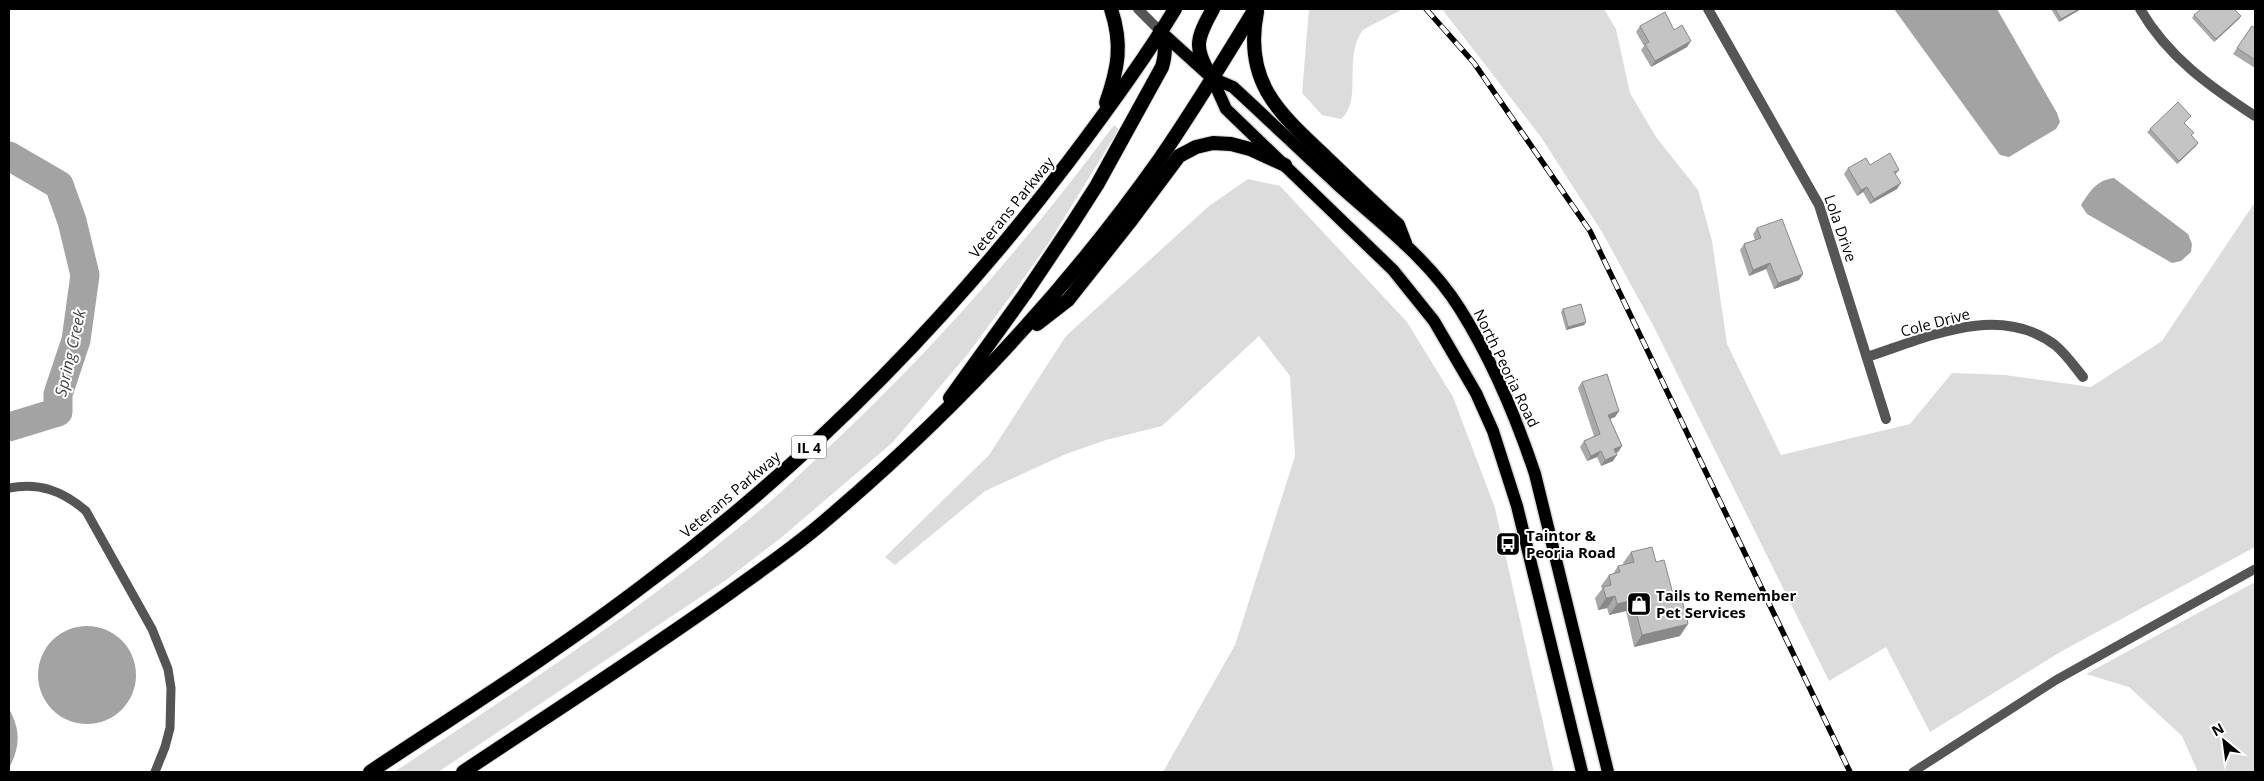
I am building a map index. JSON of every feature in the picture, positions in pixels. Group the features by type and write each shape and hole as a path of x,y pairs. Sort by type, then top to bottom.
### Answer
{"highway":[{"path":"1099,123 1117,72 1117,38 1111,9"},
{"path":"934,422 969,370 1025,294 1097,185 1162,67 1166,52 1165,41 1160,30 1174,9"},
{"path":"1212,78 1202,61 1198,48 1198,37 1213,9"},
{"path":"463,772 686,624 782,555 824,522 934,422 1009,346 1063,285 1118,216 1160,159 1256,9"},
{"path":"1256,9 1253,31 1256,63 1274,105 1294,127 1398,226 1405,243"},
{"name":"Veterans Parkway","path":"370,772 563,644 644,585 692,548 789,466 843,416 976,277 1042,198 1099,123 1160,30"},
{"path":"1009,346 1068,300 1179,156 1196,147 1213,144 1231,144 1250,149 1285,165"}],"main road":[{"name":"North Peoria Road","path":"1160,30 1212,78 1233,87 1339,186 1405,243 1427,265 1460,308 1489,363 1521,432 1535,474 1608,772"},
{"name":"North Peoria Road","path":"1212,78 1226,109 1393,270 1434,321 1476,394 1493,431 1517,506 1582,772"}],"street":[{"path":"1138,9 1160,30"},
{"name":"Lola Drive","path":"1708,9 1819,205 1886,418"},
{"path":"2140,9 2161,40 2178,59 2208,85 2255,116"},
{"name":"Cole Drive","path":"1867,357 1961,328 1984,324 2004,325 2024,329 2055,345 2083,377"}],"lane":[{"path":"9,488 36,485 52,489 76,502 86,511 152,629 168,669 172,708 165,747 155,772"},
{"path":"1913,772 2056,680 2255,569"}],"shaded area":[{"path":"1309,9 1403,9 1362,31 1354,54 1351,101 1341,119 1322,115 1302,93"},
{"path":"1442,9 1604,9 1616,29 1630,93 1656,137 1698,190 1712,241 1727,344 1781,455 1910,424 1952,373 2005,375 2091,387 2162,341 2255,202 2255,547 2062,651 1930,732 1886,647 1829,681 1654,327 1602,232 1541,137"},
{"path":"1894,9 1997,9 2057,113 2060,122 2056,129 2009,157 2000,155"},
{"path":"1114,125 1119,129 1048,244 967,355 892,443 782,537 726,580 438,772 394,772 627,614 716,546 782,491 859,419 937,339 1046,213"},
{"path":"2114,178 2188,234 2192,244 2191,252 2181,261 2172,263 2087,214 2081,205 2094,187 2103,181"},
{"path":"1248,179 1280,186 1407,322 1453,397 1495,508 1554,772 1163,772 1235,645 1295,456 1290,376 1259,336 1162,426 1106,440 1066,454 985,491 895,565 885,557 989,455 1066,336 1209,206"},
{"path":"2255,582 2255,772 2198,772 2182,736 2129,687 2086,674"},
{"path":"87,626 106,630 122,640 132,656 136,675 132,694 122,710 106,720 87,724 68,720 52,710 42,694 38,675 42,656 52,640 68,630"},
{"path":"9,709 16,724 18,739 13,761 9,768"}],"building":[{"path":"2055,9 2079,9 2061,19"},
{"path":"2201,9 2234,9 2241,16 2216,39 2194,15"},
{"path":"1665,12 1674,30 1682,25 1691,41 1655,61 1645,44 1649,42 1640,26"},
{"path":"2252,26 2255,28 2255,60 2237,48"},
{"path":"2178,102 2191,116 2184,123 2194,133 2191,135 2198,143 2179,161 2150,129"},
{"path":"1890,153 1899,170 1894,172 1901,183 1874,199 1867,187 1861,190 1848,168 1866,158 1870,165"},
{"path":"1782,219 1803,274 1778,283 1770,263 1753,270 1744,244 1761,238 1757,228"},
{"path":"1581,304 1586,322 1568,327 1563,309"},
{"path":"1607,374 1619,411 1608,415 1622,446 1614,449 1617,455 1605,460 1601,451 1591,456 1584,441 1600,434 1582,382"},
{"path":"1652,547 1656,562 1664,560 1673,594 1680,592 1688,624 1642,635 1633,600 1617,604 1615,596 1606,598 1603,587 1611,585 1609,575 1620,572 1618,566 1634,562 1631,552"}],"waterway":[{"name":"Spring Creek","path":"9,156 59,185 72,221 85,275 76,340 58,394 58,412 9,427"}],"railway":[{"path":"1426,9 1474,63 1590,231 1850,772"}],"place":[{"name":"Taintor & Peoria Road","path":"1508,544"},
{"name":"Tails to Remember Pet Services","path":"1639,604"}]}
